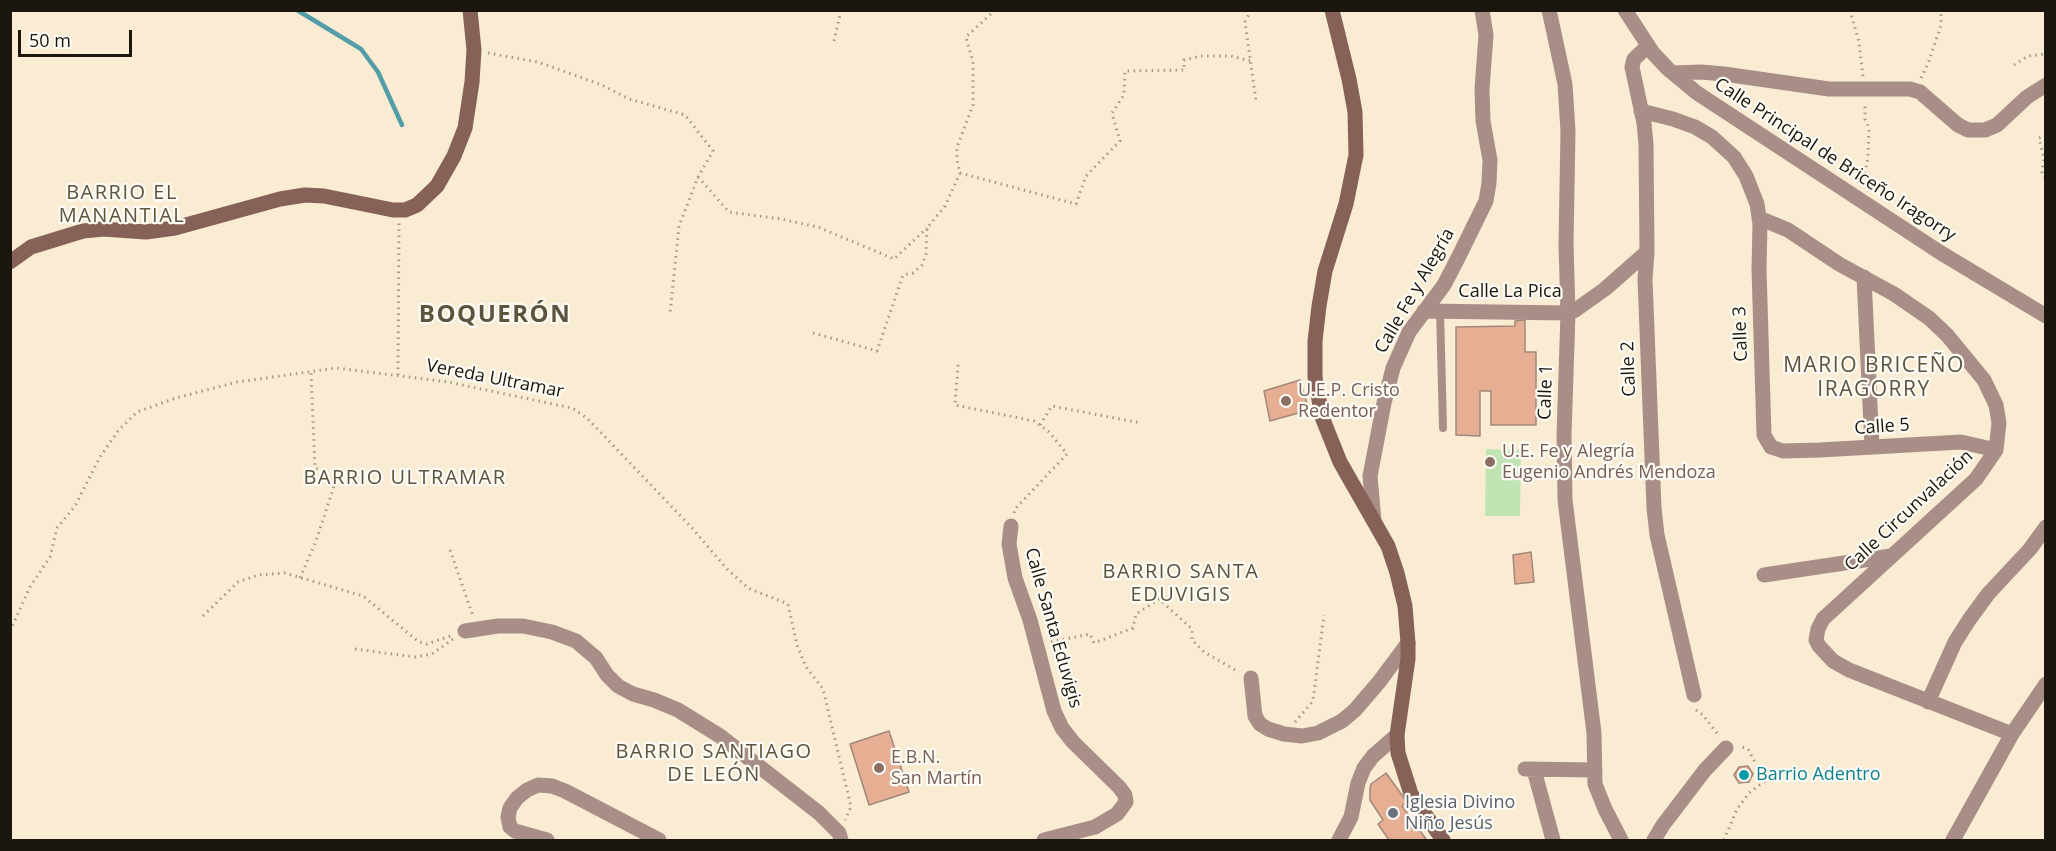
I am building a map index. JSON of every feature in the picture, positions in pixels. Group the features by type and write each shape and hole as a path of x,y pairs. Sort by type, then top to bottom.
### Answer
{"main road":[{"path":"10,262 32,247 83,231 146,232 175,228 280,199 304,195 324,196 400,210 417,205 437,186 454,156 465,128 474,50 470,10"},
{"path":"1332,10 1355,112 1356,155 1346,204 1335,234 1322,288 1315,341 1315,377 1322,417 1340,462 1388,546 1397,573 1405,606 1408,644 1398,753 1411,794 1443,840"}],"street":[{"name":"Calle Fe y Alegría","path":"1374,521 1370,476 1393,368 1401,347 1444,285 1486,201 1490,183 1490,160 1483,121 1482,89 1486,34 1482,10"},
{"name":"Calle 1","path":"1550,10 1565,84 1568,131 1565,500 1594,733 1595,784 1621,840"},
{"name":"Calle Principal de Briceño Iragorry","path":"1625,10 1648,46 1673,73 1697,93 1950,258 2046,316"},
{"name":"Calle 2","path":"1648,46 1634,59 1632,67 1646,144 1645,279 1654,508 1657,535 1694,695"},
{"path":"1673,73 1701,72 1828,89 1914,90 1927,97 1958,125 1968,130 1986,130 1997,125 2027,97 2046,85"},
{"path":"1641,111 1695,127 1724,146 1746,176 1759,218"},
{"name":"Calle Circunvalación","path":"1759,218 1788,230 1839,264 1894,294 1929,318 1972,363 1984,380 1996,405 1999,423 1996,450 1976,479 1823,619 1816,640 1824,654 1849,670 2012,735"},
{"name":"Calle 3","path":"1759,218 1764,435 1771,447"},
{"name":"Calle La Pica","path":"1424,311 1568,313 1581,307 1605,289 1647,252"},
{"path":"1864,278 1872,447"},
{"name":"Calle 5","path":"1771,447 1783,451 1961,442 1996,450"},
{"name":"Calle Santa Eduvigis","path":"1011,526 1009,544 1011,560 1054,711 1062,728 1073,742 1119,787 1125,795 1126,802 1117,814 1095,827 1044,840"},
{"path":"1928,702 1955,642 1969,620 1988,594 2030,549 2046,527"},
{"path":"1764,575 1892,556"},
{"path":"472,630 523,626 552,632 576,641 597,658 607,675 618,686 633,694 678,710 720,736 819,813 840,837"},
{"path":"1251,678 1255,716 1260,724 1284,734 1302,736 1318,733 1342,721 1354,710 1408,644"},
{"path":"1953,840 2012,735 2046,684"},
{"path":"1339,840 1351,817 1358,783 1364,768 1373,756 1398,735"},
{"path":"1654,840 1705,770 1726,748"},
{"path":"1553,840 1529,770 1595,770"},
{"path":"547,840 513,836 508,817 510,808 517,798 538,785 552,786 565,791 659,840"}],"lane":[{"path":"1440,311 1443,428"}],"path":[{"path":"834,41 841,10"},
{"path":"698,177 729,212 818,227 894,259 927,228 945,206 960,173 957,147 973,105 973,62 966,37 995,10"},
{"path":"1251,10 1245,22 1256,101"},
{"path":"1850,10 1859,42 1865,90 1865,119 1869,128 1865,173 1851,194"},
{"path":"1914,90 1929,61 1941,25 1941,10"},
{"path":"474,50 538,62 602,85 629,99 685,115 713,151 698,177 679,226 670,314"},
{"path":"2014,65 2028,56 2046,54"},
{"path":"960,173 1076,204 1086,176 1119,141 1112,113 1124,95 1125,72 1184,70 1184,60 1201,56 1230,56 1251,62"},
{"path":"2046,135 2038,138 2044,158 2042,172 2046,180"},
{"path":"398,375 400,210"},
{"path":"813,333 876,351 903,275 913,273 922,265 926,254 927,228"},
{"path":"958,365 955,405 1034,421 1049,432 1067,454 1015,509 1011,526"},
{"name":"Vereda Ultramar","path":"10,631 30,587 50,556 57,528 75,506 100,457 118,431 137,412 237,382 336,368 448,382 572,408 587,418 693,529 726,568 748,588 788,604 797,645 806,667 823,689 851,807 840,837"},
{"path":"300,578 316,541 336,480 315,468 311,372"},
{"path":"1040,425 1052,406 1141,423"},
{"path":"450,550 472,630"},
{"path":"203,616 238,582 258,575 285,573 363,596 419,642 427,644 472,630"},
{"path":"1036,645 1090,634 1095,643 1133,628 1136,614 1159,599 1192,629 1192,640 1204,652 1251,678"},
{"path":"1284,734 1313,701 1324,615"},
{"path":"355,649 415,657 432,654 472,630"},
{"path":"1694,695 1693,708 1715,728 1726,748 1736,746 1748,749 1765,781 1749,793 1737,809 1724,840"}],"green space":[{"path":"1486,449 1521,450 1520,516 1485,516"}],"building":[{"path":"1525,320 1525,352 1536,352 1536,425 1491,425 1491,391 1480,391 1480,436 1456,435 1456,327 1515,326 1515,321"},
{"name":"U.E.P. Cristo Redentor","path":"1300,380 1309,410 1270,421 1264,391"},
{"path":"1531,552 1534,582 1515,584 1513,555"},
{"name":"E.B.N. San Martín","path":"889,731 909,792 869,805 850,744"},
{"name":"Barrio Adentro","path":"1748,766 1753,774 1749,782 1739,783 1734,775 1739,767"},
{"name":"Iglesia Divino Niño Jesús","path":"1386,773 1407,802 1402,806 1426,839 1389,840 1378,824 1383,820 1370,800 1370,789 1371,784"}],"waterway":[{"path":"297,10 361,49 378,72 402,125"}],"place":[{"name":"U.E.P. Cristo Redentor","path":"1286,401"},
{"name":"U.E. Fe y Alegría Eugenio Andrés Mendoza","path":"1490,462"},
{"name":"E.B.N. San Martín","path":"879,768"},
{"name":"Barrio Adentro","path":"1744,775"},
{"name":"Iglesia Divino Niño Jesús","path":"1393,813"}],"district":[{"name":"BARRIO EL MANANTIAL","path":"122,204"},
{"name":"BOQUERÓN","path":"495,315"},
{"name":"MARIO BRICEÑO IRAGORRY","path":"1874,378"},
{"name":"BARRIO ULTRAMAR","path":"405,478"},
{"name":"BARRIO SANTA EDUVIGIS","path":"1181,584"},
{"name":"BARRIO SANTIAGO DE LEÓN","path":"714,764"}]}
